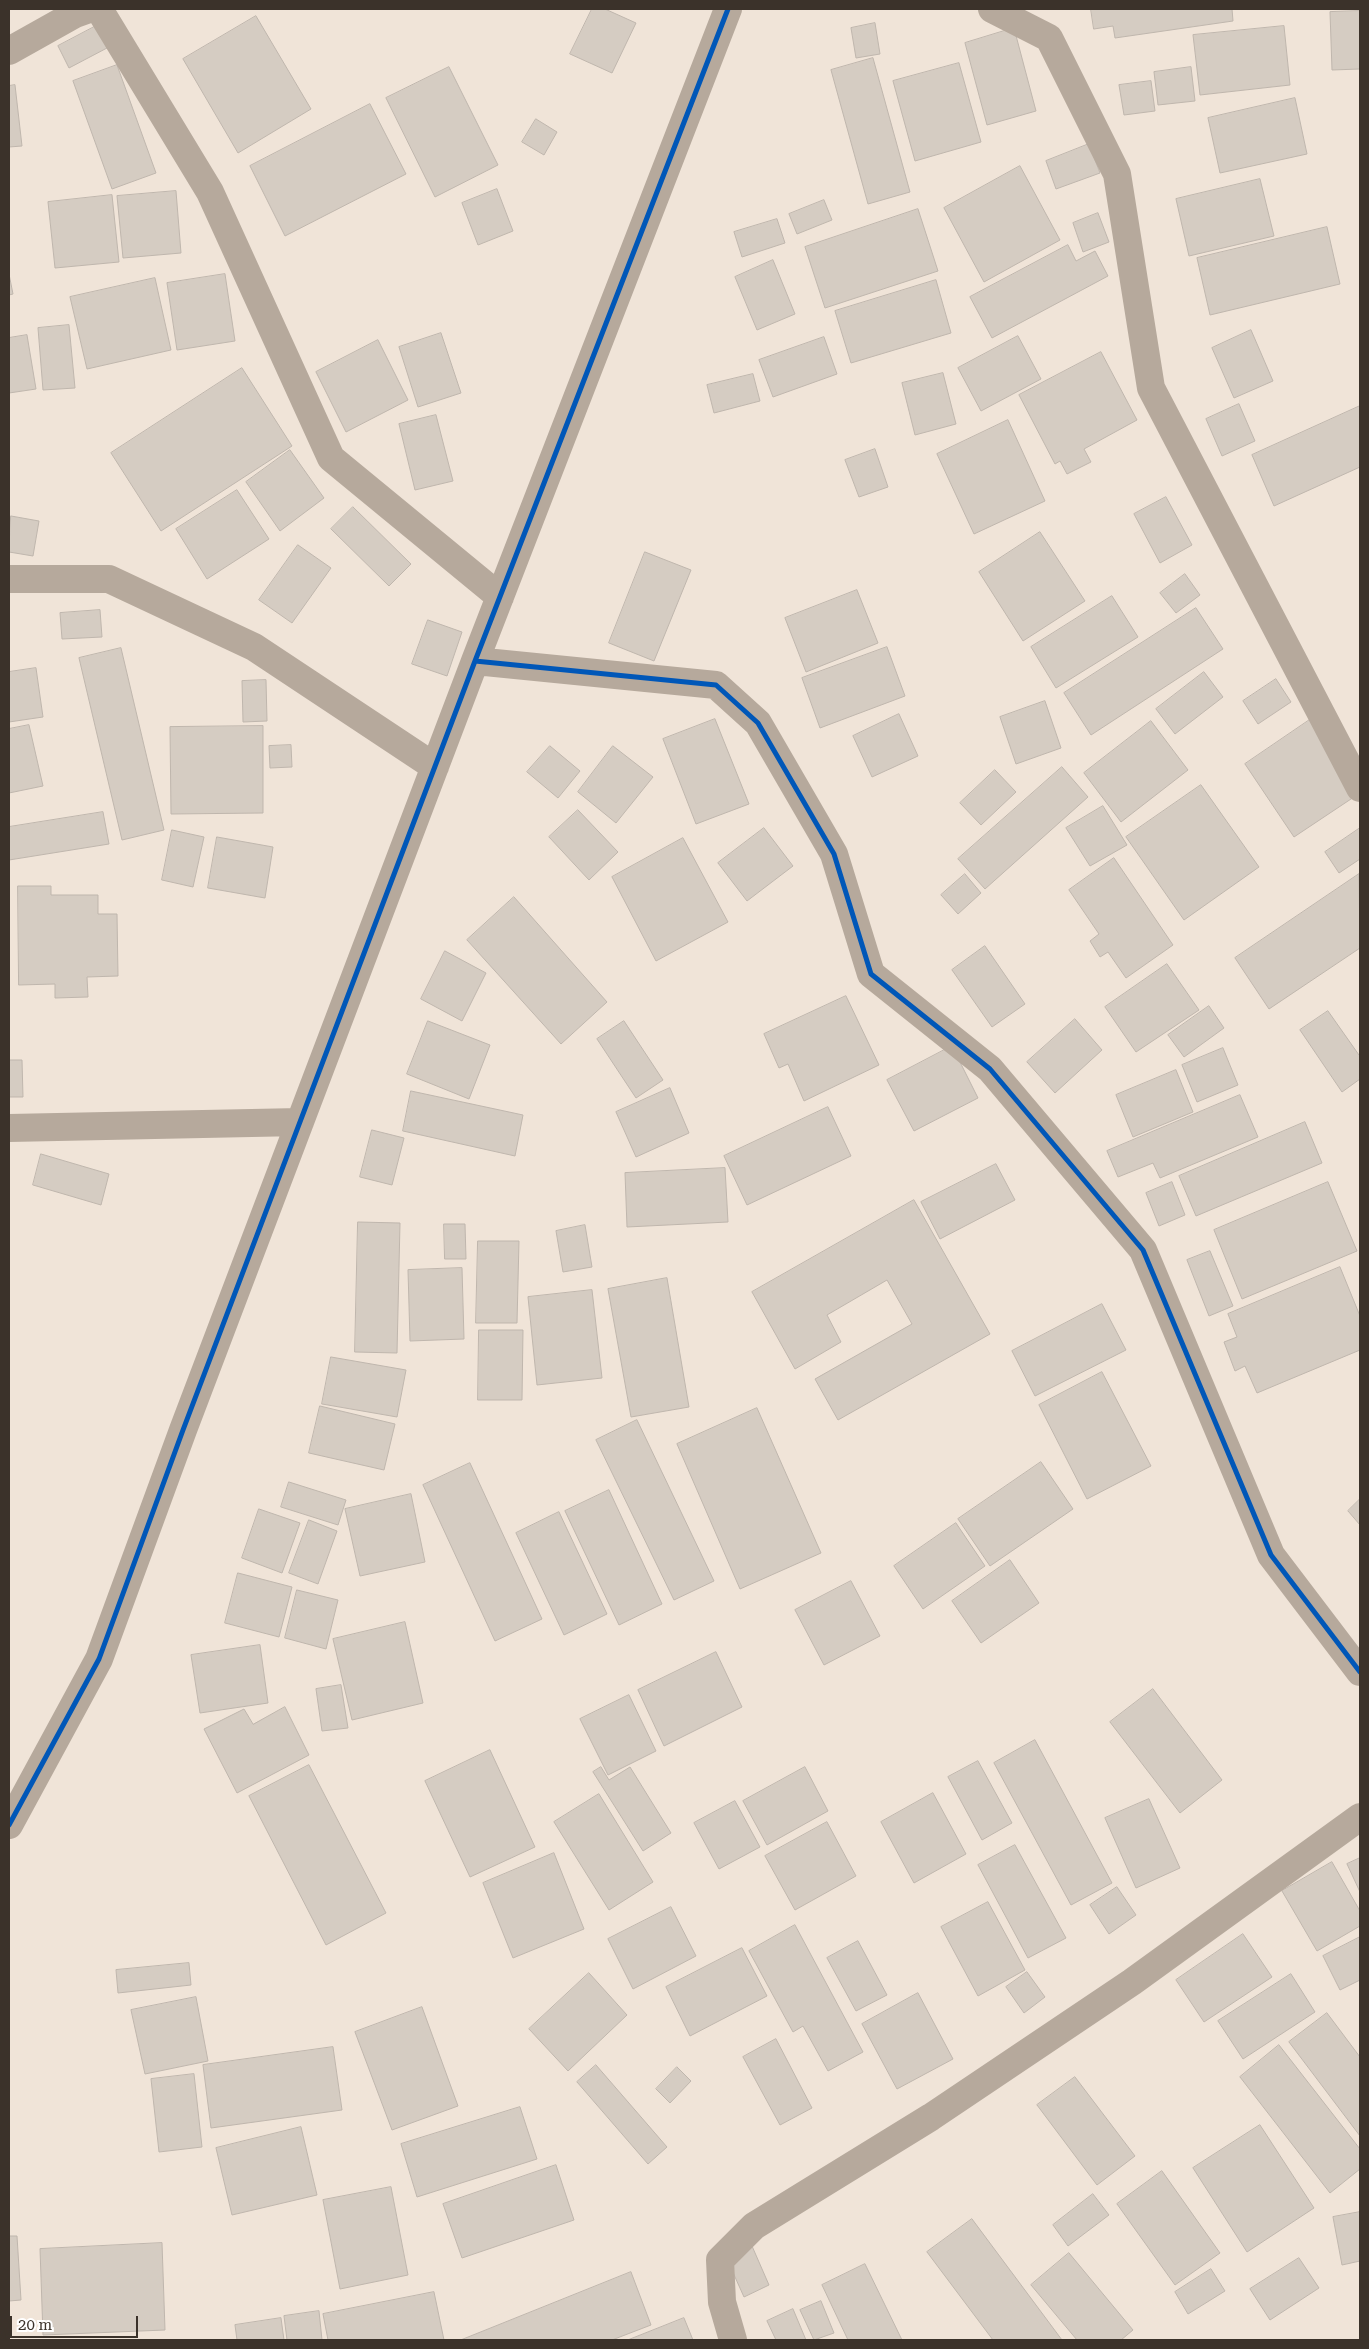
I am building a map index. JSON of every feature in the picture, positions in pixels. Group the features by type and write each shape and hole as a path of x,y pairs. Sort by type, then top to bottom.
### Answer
{"street":[{"path":"9,51 75,14 88,9"},
{"path":"99,9 210,192 331,458 500,597"},
{"path":"9,1825 99,1659 183,1430 475,661 728,9"},
{"path":"992,9 1049,38 1117,174 1151,388 1360,788"},
{"path":"9,579 108,579 254,647 435,768"},
{"path":"475,661 716,685 758,723 834,854 871,974 990,1069 1144,1250 1271,1555 1360,1672"},
{"path":"9,1128 300,1122"},
{"path":"732,2340 722,2302 720,2260 754,2226 930,2117 1132,1982 1360,1817"}],"building":[{"path":"592,9 605,9 636,23 612,73 570,54"},
{"path":"1091,9 1232,9 1233,21 1115,38 1113,26 1094,29"},
{"path":"1360,11 1360,69 1332,70 1330,12"},
{"path":"256,16 311,109 238,153 183,59"},
{"path":"875,23 880,54 856,58 851,28"},
{"path":"96,26 107,48 69,68 58,46"},
{"path":"1284,26 1290,85 1200,95 1193,35"},
{"path":"1014,28 1036,111 987,125 965,43"},
{"path":"873,58 910,192 868,204 831,70"},
{"path":"959,63 981,142 915,161 893,81"},
{"path":"117,65 156,173 112,189 73,81"},
{"path":"449,67 498,165 435,197 386,98"},
{"path":"1191,67 1195,101 1158,105 1154,72"},
{"path":"1151,81 1155,111 1124,115 1119,85"},
{"path":"15,85 22,146 9,147 9,86"},
{"path":"1295,98 1307,154 1220,173 1208,118"},
{"path":"370,104 406,174 285,236 250,166"},
{"path":"536,119 557,132 544,155 522,142"},
{"path":"1089,144 1100,173 1056,189 1046,161"},
{"path":"1020,166 1060,240 984,282 944,208"},
{"path":"1260,179 1274,236 1189,256 1176,199"},
{"path":"497,189 513,231 478,245 462,203"},
{"path":"176,191 181,253 123,258 117,196"},
{"path":"112,195 119,262 55,268 48,202"},
{"path":"824,200 832,220 797,234 789,214"},
{"path":"918,209 938,271 825,308 805,247"},
{"path":"1098,213 1109,242 1083,252 1073,223"},
{"path":"777,219 785,243 742,257 734,232"},
{"path":"1327,227 1340,284 1210,315 1197,258"},
{"path":"1068,245 1076,261 1095,251 1108,276 992,338 970,297"},
{"path":"773,260 795,314 757,330 735,277"},
{"path":"9,274 13,294 9,295"},
{"path":"225,274 235,341 177,350 167,283"},
{"path":"155,278 171,350 87,369 70,297"},
{"path":"936,280 951,333 851,363 835,311"},
{"path":"69,325 75,388 43,390 38,328"},
{"path":"1251,330 1273,381 1234,398 1212,348"},
{"path":"441,333 461,393 418,407 399,347"},
{"path":"27,335 36,389 9,393 9,338"},
{"path":"1018,336 1041,379 981,411 958,368"},
{"path":"824,337 837,374 773,397 759,360"},
{"path":"378,340 408,400 346,432 316,372"},
{"path":"1101,352 1137,420 1084,449 1091,462 1067,474 1060,461 1055,464 1019,395"},
{"path":"242,368 292,446 161,531 111,453"},
{"path":"943,373 956,424 915,435 902,383"},
{"path":"753,374 760,401 714,413 707,385"},
{"path":"1239,404 1255,441 1222,456 1206,419"},
{"path":"1360,406 1360,467 1274,506 1252,455"},
{"path":"436,415 453,481 415,490 399,424"},
{"path":"1008,420 1045,501 974,534 937,454"},
{"path":"875,449 888,487 859,497 845,460"},
{"path":"290,450 324,498 280,531 246,482"},
{"path":"237,490 269,539 207,579 176,529"},
{"path":"1166,497 1192,545 1160,563 1134,514"},
{"path":"353,507 411,564 389,586 331,529"},
{"path":"11,516 39,521 33,556 9,552"},
{"path":"1040,532 1085,601 1023,641 979,572"},
{"path":"298,545 331,568 292,623 259,600"},
{"path":"645,552 691,570 654,661 609,643"},
{"path":"1185,574 1200,595 1176,613 1160,593"},
{"path":"857,590 878,643 806,672 785,618"},
{"path":"1112,596 1138,637 1056,688 1031,647"},
{"path":"1196,608 1223,649 1091,735 1064,693"},
{"path":"100,610 102,637 62,639 60,613"},
{"path":"428,620 462,632 447,676 412,664"},
{"path":"887,647 905,696 820,728 802,678"},
{"path":"121,648 164,830 122,840 79,658"},
{"path":"36,668 43,717 9,722 9,672"},
{"path":"1204,672 1223,697 1175,734 1156,709"},
{"path":"1276,679 1291,702 1258,724 1243,701"},
{"path":"266,680 267,721 243,722 242,681"},
{"path":"1045,701 1061,748 1016,764 1000,717"},
{"path":"899,714 918,756 872,777 853,736"},
{"path":"715,719 749,804 696,824 663,739"},
{"path":"1311,719 1360,793 1294,837 1245,764"},
{"path":"1151,721 1188,770 1121,822 1084,773"},
{"path":"29,725 43,786 9,793 9,729"},
{"path":"263,726 263,813 171,814 170,727"},
{"path":"291,745 292,767 270,768 269,746"},
{"path":"550,746 580,771 558,798 527,772"},
{"path":"613,746 653,777 616,823 578,792"},
{"path":"1062,767 1088,797 985,889 958,859"},
{"path":"995,770 1016,792 981,825 960,803"},
{"path":"1201,785 1259,867 1184,920 1126,837"},
{"path":"1103,806 1127,845 1090,866 1066,828"},
{"path":"578,810 618,852 589,880 549,837"},
{"path":"103,812 109,844 9,860 9,827"},
{"path":"764,828 793,866 747,901 718,863"},
{"path":"1360,828 1360,859 1339,873 1325,852"},
{"path":"172,830 204,837 193,887 162,880"},
{"path":"217,837 273,847 265,898 208,888"},
{"path":"683,838 728,922 656,961 612,877"},
{"path":"1114,858 1173,945 1126,978 1108,952 1100,957 1090,941 1099,934 1069,890"},
{"path":"965,874 981,893 958,914 941,895"},
{"path":"1359,874 1360,948 1269,1009 1235,958"},
{"path":"18,886 51,886 51,895 98,895 98,914 117,914 118,976 87,977 88,997 55,998 55,984 19,985"},
{"path":"514,897 607,1002 561,1044 467,940"},
{"path":"985,946 1025,1004 992,1027 952,970"},
{"path":"445,951 486,973 462,1021 421,999"},
{"path":"1167,964 1199,1010 1136,1052 1105,1007"},
{"path":"846,996 879,1065 804,1101 788,1064 779,1068 764,1034"},
{"path":"1209,1006 1224,1028 1184,1057 1168,1035"},
{"path":"1328,1011 1360,1054 1360,1079 1342,1092 1300,1030"},
{"path":"1075,1019 1102,1050 1055,1093 1027,1062"},
{"path":"428,1021 490,1045 469,1099 407,1074"},
{"path":"624,1021 663,1080 636,1098 597,1039"},
{"path":"952,1046 978,1098 914,1131 887,1080"},
{"path":"1223,1048 1238,1085 1197,1102 1182,1065"},
{"path":"9,1060 22,1060 23,1097 9,1097"},
{"path":"1176,1070 1193,1112 1133,1137 1116,1095"},
{"path":"670,1088 689,1133 636,1157 616,1112"},
{"path":"411,1091 523,1115 515,1156 403,1131"},
{"path":"1240,1095 1258,1137 1160,1178 1153,1163 1118,1177 1107,1151"},
{"path":"828,1107 851,1156 747,1205 724,1156"},
{"path":"1305,1122 1322,1163 1196,1216 1179,1176"},
{"path":"372,1130 404,1138 392,1185 360,1177"},
{"path":"41,1154 109,1174 101,1205 33,1185"},
{"path":"996,1164 1015,1200 940,1239 921,1202"},
{"path":"725,1168 728,1222 627,1227 625,1173"},
{"path":"1172,1182 1185,1215 1159,1226 1146,1193"},
{"path":"1328,1182 1357,1251 1242,1299 1214,1230"},
{"path":"914,1200 990,1334 838,1420 815,1379 912,1324 887,1280 827,1315 841,1342 795,1369 752,1292"},
{"path":"358,1222 400,1223 397,1353 355,1352"},
{"path":"444,1224 465,1224 466,1259 445,1259"},
{"path":"585,1225 592,1267 563,1272 556,1231"},
{"path":"478,1241 519,1241 517,1323 476,1323"},
{"path":"1210,1251 1233,1306 1209,1316 1187,1260"},
{"path":"1340,1267 1360,1316 1360,1350 1257,1393 1245,1366 1235,1371 1224,1342 1237,1337 1228,1314"},
{"path":"462,1268 464,1339 410,1341 408,1270"},
{"path":"667,1278 689,1407 631,1417 608,1289"},
{"path":"592,1290 602,1378 537,1385 528,1297"},
{"path":"1102,1304 1126,1350 1035,1396 1012,1351"},
{"path":"479,1330 523,1330 522,1400 478,1400"},
{"path":"331,1357 406,1370 397,1417 322,1404"},
{"path":"1102,1372 1151,1466 1087,1499 1039,1405"},
{"path":"320,1406 395,1424 384,1470 309,1453"},
{"path":"757,1408 821,1553 740,1589 677,1444"},
{"path":"637,1420 714,1581 674,1600 596,1440"},
{"path":"1041,1462 1073,1509 990,1566 958,1519"},
{"path":"470,1463 542,1619 495,1641 423,1485"},
{"path":"289,1482 346,1500 338,1525 281,1507"},
{"path":"609,1490 662,1604 619,1625 565,1511"},
{"path":"411,1494 425,1562 360,1576 345,1509"},
{"path":"1360,1499 1360,1525 1348,1511"},
{"path":"259,1509 300,1523 282,1573 242,1558"},
{"path":"559,1512 607,1614 564,1635 516,1533"},
{"path":"309,1520 337,1531 318,1584 289,1573"},
{"path":"956,1523 985,1566 923,1609 894,1566"},
{"path":"1010,1560 1039,1603 981,1643 952,1601"},
{"path":"238,1573 292,1587 279,1637 225,1623"},
{"path":"851,1581 880,1636 824,1665 795,1610"},
{"path":"297,1590 338,1600 326,1649 285,1638"},
{"path":"405,1622 423,1703 352,1720 333,1639"},
{"path":"260,1645 268,1703 200,1713 191,1655"},
{"path":"716,1652 742,1707 664,1746 638,1690"},
{"path":"341,1685 348,1728 322,1731 316,1689"},
{"path":"1153,1689 1222,1780 1180,1813 1110,1722"},
{"path":"629,1695 656,1751 608,1775 580,1719"},
{"path":"285,1707 309,1755 237,1793 204,1729 244,1709 253,1724"},
{"path":"1035,1740 1112,1883 1071,1905 994,1763"},
{"path":"490,1750 535,1847 470,1877 425,1781"},
{"path":"978,1761 1012,1823 982,1840 948,1777"},
{"path":"309,1765 386,1913 326,1945 249,1796"},
{"path":"601,1767 609,1780 630,1767 671,1833 643,1851 593,1772"},
{"path":"805,1767 828,1811 767,1845 743,1801"},
{"path":"933,1793 966,1854 914,1883 881,1822"},
{"path":"599,1794 653,1882 609,1910 554,1822"},
{"path":"1149,1799 1180,1868 1136,1888 1105,1818"},
{"path":"735,1801 760,1847 719,1869 694,1823"},
{"path":"827,1822 856,1876 795,1910 765,1856"},
{"path":"1015,1845 1066,1938 1028,1958 978,1865"},
{"path":"554,1853 584,1929 513,1958 483,1883"},
{"path":"1360,1858 1360,1892 1347,1864"},
{"path":"1332,1862 1360,1911 1360,1926 1317,1951 1282,1891"},
{"path":"1117,1887 1136,1915 1109,1934 1090,1905"},
{"path":"988,1902 1025,1970 978,1996 941,1927"},
{"path":"671,1907 696,1956 633,1989 608,1939"},
{"path":"795,1925 863,2052 828,2071 803,2026 793,2032 749,1951"},
{"path":"1243,1934 1272,1977 1204,2022 1176,1980"},
{"path":"1360,1937 1360,1980 1340,1990 1323,1956"},
{"path":"858,1941 887,1995 856,2011 827,1958"},
{"path":"742,1948 767,1996 690,2036 666,1987"},
{"path":"189,1963 191,1985 118,1993 116,1970"},
{"path":"1027,1972 1045,1997 1024,2013 1006,1987"},
{"path":"589,1973 627,2015 568,2071 529,2029"},
{"path":"1291,1974 1315,2012 1243,2059 1218,2021"},
{"path":"918,1993 953,2059 897,2089 862,2024"},
{"path":"196,1997 208,2061 145,2074 131,2010"},
{"path":"422,2007 458,2106 392,2130 355,2032"},
{"path":"1327,2013 1360,2057 1360,2136 1289,2042"},
{"path":"776,2039 812,2108 780,2125 743,2057"},
{"path":"1279,2045 1360,2149 1360,2169 1330,2193 1240,2077"},
{"path":"333,2047 342,2110 211,2128 203,2065"},
{"path":"596,2065 667,2147 648,2164 577,2082"},
{"path":"677,2067 691,2081 670,2103 656,2089"},
{"path":"194,2074 202,2147 159,2152 151,2079"},
{"path":"1075,2077 1135,2156 1097,2185 1037,2105"},
{"path":"520,2107 537,2159 417,2197 401,2144"},
{"path":"1260,2125 1314,2208 1247,2252 1193,2168"},
{"path":"301,2127 317,2195 232,2215 216,2148"},
{"path":"556,2165 574,2220 462,2258 443,2204"},
{"path":"1162,2171 1220,2253 1175,2285 1117,2204"},
{"path":"391,2187 408,2275 340,2289 323,2200"},
{"path":"1093,2194 1109,2215 1068,2246 1053,2225"},
{"path":"1360,2212 1360,2261 1342,2265 1333,2217"},
{"path":"972,2219 1062,2340 993,2340 927,2252"},
{"path":"9,2236 17,2236 21,2300 9,2301"},
{"path":"162,2243 165,2330 43,2335 40,2249"},
{"path":"752,2246 769,2285 744,2297 726,2257"},
{"path":"1069,2253 1133,2330 1121,2340 1077,2340 1031,2285"},
{"path":"1299,2258 1319,2288 1270,2320 1250,2289"},
{"path":"865,2264 902,2340 848,2340 822,2285"},
{"path":"1211,2269 1225,2291 1188,2314 1175,2292"},
{"path":"631,2272 651,2325 612,2340 461,2340"},
{"path":"434,2292 444,2340 328,2340 323,2314"},
{"path":"821,2301 834,2333 814,2340 800,2310"},
{"path":"793,2309 806,2340 776,2340 767,2321"},
{"path":"319,2311 322,2340 287,2340 284,2316"},
{"path":"281,2318 284,2340 237,2340 235,2325"},
{"path":"684,2318 693,2340 628,2340"}],"cycle path":[{"path":"9,1825 99,1659 183,1430 475,661 728,9"},
{"path":"475,661 716,685 758,723 834,854 871,974 990,1069 1143,1250 1271,1555 1360,1672"}]}
